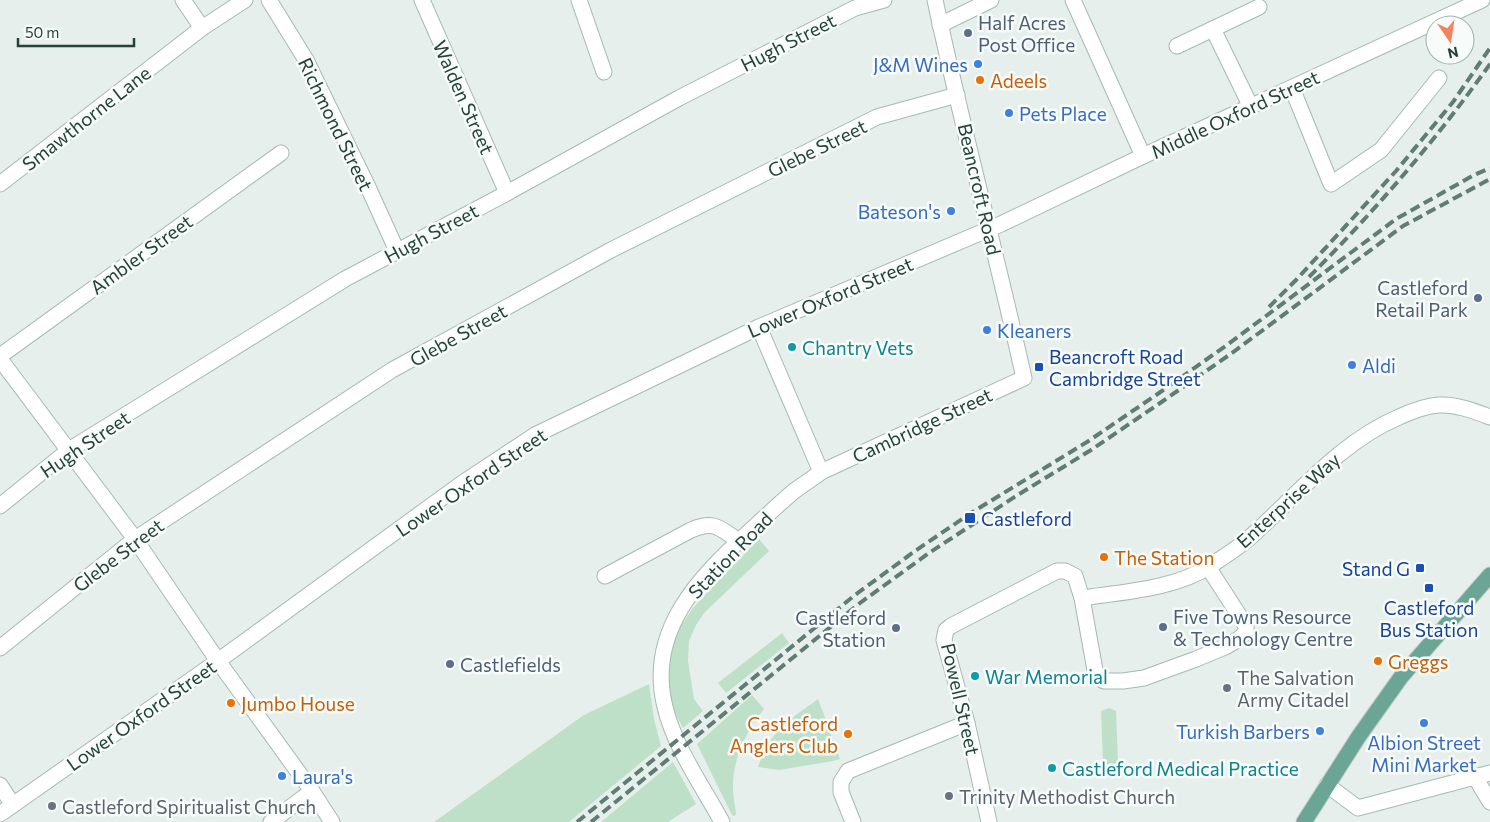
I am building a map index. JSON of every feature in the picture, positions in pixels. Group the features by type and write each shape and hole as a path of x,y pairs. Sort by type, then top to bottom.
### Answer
{"main road":[{"path":"1304,822 1326,786 1401,678 1490,575"}],"street":[{"path":"183,0 202,28"},
{"name":"Smawthorne Lane","path":"0,184 202,28 245,0"},
{"name":"Richmond Street","path":"269,0 306,60 368,187 396,251"},
{"name":"Walden Street","path":"422,0 507,194"},
{"path":"579,0 604,72"},
{"name":"Hugh Street","path":"0,506 69,450 345,279 507,194 679,98 855,8 884,0"},
{"name":"Beancroft Road","path":"935,0 1024,378"},
{"path":"940,25 990,0"},
{"path":"1072,0 1143,156"},
{"name":"Middle Oxford Street","path":"988,229 1482,0"},
{"path":"1177,46 1259,7"},
{"path":"1213,29 1251,107"},
{"path":"1292,88 1331,184 1381,150 1439,78"},
{"name":"Glebe Street","path":"0,648 135,539 392,370 611,250 877,117 957,95"},
{"name":"Ambler Street","path":"0,358 281,153"},
{"name":"Lower Oxford Street","path":"0,814 218,661 461,484 535,435 760,327 988,229"},
{"path":"760,327 821,472"},
{"path":"0,358 135,539 218,661 312,791 332,822"},
{"name":"Cambridge Street","path":"821,472 1024,378"},
{"name":"Enterprise Way","path":"1082,598 1153,587 1183,579 1208,567 1245,542 1296,492 1349,446 1379,425 1412,411 1440,405 1477,412 1490,417"},
{"name":"Station Road","path":"722,822 672,729 665,707 660,677 665,645 679,610 708,572 794,491 821,472"},
{"path":"605,576 704,524 717,526 740,541"},
{"path":"1082,598 1094,670 1097,676 1104,681 1144,678 1196,659 1239,639 1246,632 1246,626 1208,567"},
{"name":"Powell Street","path":"989,822 967,723 944,640 946,630 1057,571 1066,571 1075,576 1082,598"},
{"path":"853,822 841,792 841,782 848,771 967,723"},
{"path":"1358,808 1490,773"},
{"path":"1475,777 1490,802"},
{"path":"0,785 14,806"},
{"path":"1326,786 1358,808 1365,822"},
{"path":"271,822 312,791"}],"green space":[{"path":"759,539 769,551 704,613 689,641 688,661 694,699 703,711 683,728 672,708 668,680 670,653 677,631 693,608"},
{"path":"782,633 789,643 726,693 718,683"},
{"path":"649,684 654,719 661,746 569,822 434,822 584,715"},
{"path":"752,695 764,709 751,727 741,746 735,767 733,792 735,816 732,815 697,744"},
{"path":"818,699 840,759 779,770 758,767 768,745 781,728"},
{"path":"1109,708 1116,711 1118,763 1111,767 1103,761 1101,711"},
{"path":"673,762 696,804 668,822 601,822"}],"railway":[{"path":"1269,307 1396,171 1453,102 1490,48"},
{"path":"1309,277 1358,227 1404,174 1490,64"},
{"path":"577,822 855,595 915,551 971,513 1087,442 1159,393 1227,345 1396,219 1490,168"},
{"path":"591,822 860,603 929,553 1091,450 1163,401 1232,353 1403,226 1490,179"}],"place":[{"name":"Half Acres Post Office","path":"968,33"},
{"name":"J&M Wines","path":"978,64"},
{"name":"Adeels","path":"980,80"},
{"name":"Pets Place","path":"1009,113"},
{"name":"Bateson's","path":"951,211"},
{"name":"Castleford Retail Park","path":"1478,298"},
{"name":"Kleaners","path":"987,330"},
{"name":"Chantry Vets","path":"792,347"},
{"name":"Aldi","path":"1352,365"},
{"name":"Beancroft Road Cambridge Street","path":"1039,367"},
{"name":"Castleford","path":"970,518"},
{"name":"The Station","path":"1104,557"},
{"name":"Stand G","path":"1420,568"},
{"name":"Castleford Bus Station","path":"1429,588"},
{"name":"Five Towns Resource & Technology Centre","path":"1163,627"},
{"name":"Castleford Station","path":"896,628"},
{"name":"Greggs","path":"1378,661"},
{"name":"Castlefields","path":"450,664"},
{"name":"War Memorial","path":"975,676"},
{"name":"The Salvation Army Citadel","path":"1227,688"},
{"name":"Jumbo House","path":"231,703"},
{"name":"Albion Street Mini Market","path":"1424,723"},
{"name":"Turkish Barbers","path":"1320,731"},
{"name":"Castleford Anglers Club","path":"848,734"},
{"name":"Castleford Medical Practice","path":"1052,768"},
{"name":"Laura's","path":"282,776"},
{"name":"Trinity Methodist Church","path":"949,796"},
{"name":"Castleford Spiritualist Church","path":"52,806"}]}
